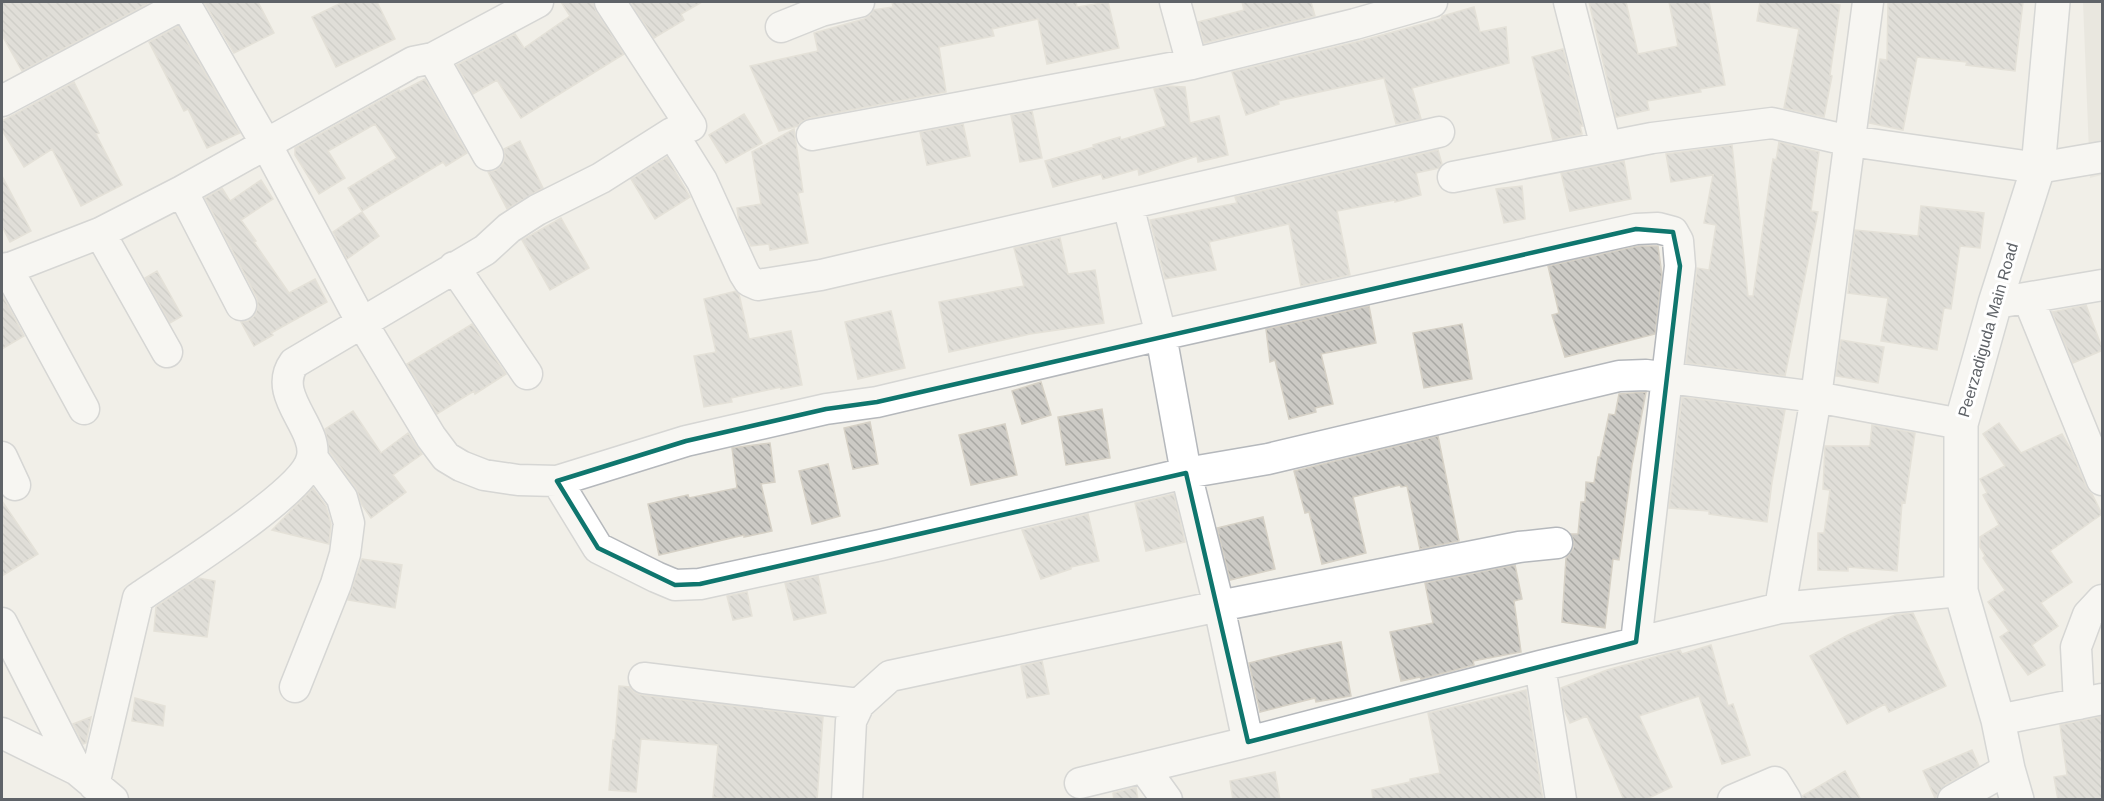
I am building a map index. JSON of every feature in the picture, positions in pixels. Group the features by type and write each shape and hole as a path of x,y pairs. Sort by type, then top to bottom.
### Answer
{"street":[{"path":"2,101 185,2 266,144 362,323 431,437 446,457 461,466 484,475 518,480 557,481 686,441 826,410 876,402 1161,335 1636,229 1658,228 1673,232 1678,241 1680,266 1636,642"},
{"path":"84,409 4,270 100,233 182,191 413,62 433,58 538,2"},
{"path":"95,785 138,598 234,535 298,480 308,468 312,458 312,446 293,403 287,381 288,371 294,363 484,250 509,228 537,210 601,178 672,133 691,126 609,2"},
{"path":"781,27 821,11 859,2"},
{"path":"1176,2 1191,64"},
{"path":"812,135 1191,64 1355,24 1432,2"},
{"path":"1569,2 1606,147"},
{"path":"1780,608 1816,397 1868,2"},
{"name":"Peerzadiguda Main Road","path":"2013,784 1998,720 1961,591 1960,424 2038,168 2050,2"},
{"path":"433,58 488,155"},
{"path":"1453,177 1652,138 1772,123 1850,141 2038,168 2103,157"},
{"path":"672,133 702,181 744,273 749,281 758,285 821,275 1439,132"},
{"path":"182,191 241,305"},
{"path":"1128,205 1161,335 1186,473 1220,606 1248,742"},
{"path":"100,233 167,352"},
{"path":"454,267 527,374"},
{"path":"1995,303 2103,285"},
{"path":"2028,298 2103,480"},
{"path":"557,481 598,548 675,585 692,585 881,545 1186,473 1268,459 1619,376 1646,375 1816,397 1960,424"},
{"path":"2,458 15,485"},
{"path":"295,687 336,584 345,554 349,523 342,498 312,458"},
{"path":"847,800 852,721 859,704 890,676 1220,606 1520,547 1557,543"},
{"path":"1080,783 1636,642 1780,608 1961,591"},
{"path":"1998,720 2091,701 2076,647 2088,615 2103,600"},
{"path":"2,623 95,785"},
{"path":"1540,666 1561,800"},
{"path":"644,678 859,704"},
{"path":"2,733 95,785"},
{"path":"1144,768 1167,800"},
{"path":"1733,800 1775,782 1786,800"},
{"path":"1953,800 2013,784"}],"highlighted area":[{"path":"1636,229 1673,232 1680,266 1636,642 1248,742 1186,473 700,584 675,585 598,548 557,481 686,441 826,409 877,402"}],"shaded area":[{"path":"2083,2 2102,2 2102,175 2090,178"}],"building":[{"path":"2,2 151,2 22,71 2,35"},
{"path":"204,2 258,2 274,33 234,53"},
{"path":"343,2 377,2 395,39 336,67 312,17"},
{"path":"561,2 593,2 596,11 624,54 521,118 497,80 473,94 457,65 515,34 524,48 570,16"},
{"path":"630,2 702,2 681,14 684,20 654,38"},
{"path":"892,2 1076,2 1077,7 1108,2 1119,48 1047,64 1038,19 992,29 994,36 939,47 946,92 809,118 798,126 779,131 750,66 818,51 814,33 864,19 873,10 893,7"},
{"path":"1242,2 1311,2 1315,16 1204,43 1198,22 1244,10"},
{"path":"1589,2 1626,2 1638,54 1678,46 1669,2 1709,2 1725,85 1700,89 1701,92 1647,101 1649,110 1616,117"},
{"path":"1760,2 1822,2 1840,5 1830,75 1832,76 1824,117 1784,108 1799,29 1757,21"},
{"path":"1888,2 2023,2 2015,71 1966,65 1967,62 1917,57 1903,130 1869,123 1880,59 1887,60"},
{"path":"1474,7 1480,32 1506,27 1509,63 1412,88 1421,119 1396,124 1384,78 1278,101 1279,104 1246,115 1232,72 1360,41 1441,19 1442,16"},
{"path":"178,26 240,133 207,148 188,109 184,111 149,42"},
{"path":"1563,49 1583,126 1580,126 1582,134 1553,140 1532,57"},
{"path":"425,79 467,153 446,166 443,162 362,211 348,188 397,158 375,124 328,151 345,178 319,194 295,155 295,148 399,90 400,92"},
{"path":"74,82 99,133 96,134 122,185 81,206 52,149 24,167 2,130 2,121"},
{"path":"1167,86 1185,87 1190,123 1219,116 1228,155 1198,162 1197,156 1139,175 1138,169 1103,179 1101,174 1053,187 1045,161 1120,137 1121,140 1166,126 1154,89"},
{"path":"1032,111 1042,158 1020,162 1011,115"},
{"path":"744,114 762,143 726,163 709,135"},
{"path":"963,124 970,156 927,165 920,132"},
{"path":"794,129 803,192 798,193 808,243 770,250 769,244 751,246 739,221 737,208 761,204 752,152"},
{"path":"520,141 543,188 507,209 488,172 496,170 503,164 504,149"},
{"path":"1779,142 1819,152 1811,211 1818,212 1785,376 1686,363 1697,268 1709,270 1716,225 1704,223 1713,175 1671,182 1666,154 1732,145 1748,296 1753,296 1773,159 1776,160"},
{"path":"1438,150 1442,164 1439,168 1416,173 1421,195 1395,202 1395,200 1337,211 1350,275 1301,286 1289,224 1209,242 1216,270 1165,279 1150,220 1237,203 1235,197"},
{"path":"667,157 690,197 655,219 631,179"},
{"path":"1624,161 1631,199 1570,211 1561,173"},
{"path":"2,176 31,231 10,242 2,226"},
{"path":"261,180 273,199 241,220 289,293 315,279 327,302 271,333 273,335 254,346 241,322 248,321 255,315 258,306 257,298 205,198 222,188 230,201"},
{"path":"1522,186 1525,219 1504,223 1496,189"},
{"path":"1921,206 1984,213 1980,248 1960,246 1951,309 1944,308 1937,350 1881,341 1888,298 1848,293 1855,230 1918,236"},
{"path":"362,212 379,236 347,259 333,232"},
{"path":"561,218 589,268 550,290 522,240"},
{"path":"1060,238 1068,274 1095,270 1104,323 1030,334 949,352 939,302 1024,286 1014,248"},
{"path":"1638,246 1658,246 1662,275 1655,334 1565,357 1552,315 1559,313 1548,266"},
{"path":"157,271 182,316 170,323 145,278"},
{"path":"736,291 739,294 749,339 791,331 802,385 781,389 781,387 731,398 732,402 704,407 694,356 716,352 704,299"},
{"path":"2,294 24,336 2,349"},
{"path":"2086,305 2103,350 2073,363 2052,312"},
{"path":"1369,306 1376,343 1321,354 1333,404 1315,408 1316,412 1289,419 1275,360 1270,362 1266,329"},
{"path":"891,311 905,368 858,379 845,322"},
{"path":"472,324 506,374 437,414 407,364"},
{"path":"1462,324 1472,379 1424,388 1413,333"},
{"path":"1841,340 1884,347 1878,383 1836,376"},
{"path":"1041,382 1051,415 1022,424 1012,391"},
{"path":"1646,392 1632,465 1619,560 1613,559 1605,628 1562,622 1566,558 1573,549 1574,542 1571,534 1578,534 1581,502 1585,502 1586,482 1594,483 1609,414 1615,415 1619,394"},
{"path":"1682,397 1785,410 1767,522 1709,514 1709,511 1669,508"},
{"path":"1102,409 1110,458 1066,465 1058,417"},
{"path":"353,411 381,453 408,433 422,454 393,475 406,492 371,518 362,505 356,488 329,451 325,429"},
{"path":"870,422 878,464 853,469 844,428"},
{"path":"1999,423 2021,453 2062,434 2102,514 2050,551 2072,582 2041,603 2058,626 2032,645 2045,665 2028,675 2000,637 2009,631 1988,602 2005,590 1983,558 1985,556 1980,547 1980,537 1999,525 1983,495 1987,493 1980,479 2005,466 1983,434"},
{"path":"1005,424 1017,475 971,485 959,435"},
{"path":"1872,425 1915,433 1905,503 1902,502 1897,571 1848,567 1848,571 1818,570 1818,533 1824,533 1830,490 1823,489 1825,446 1870,446"},
{"path":"1438,436 1459,541 1420,549 1407,486 1401,487 1400,485 1353,497 1366,553 1322,564 1309,512 1305,513 1294,471"},
{"path":"770,443 775,482 761,484 772,531 744,537 744,535 659,555 648,504 737,488 732,448"},
{"path":"828,464 840,516 812,524 799,471"},
{"path":"313,488 326,506 331,524 329,544 272,530"},
{"path":"1174,494 1185,542 1146,551 1135,503"},
{"path":"2,501 38,554 2,576"},
{"path":"1088,514 1099,561 1071,567 1071,569 1041,579 1022,530"},
{"path":"1263,517 1275,569 1230,580 1217,528"},
{"path":"362,559 402,565 395,608 348,600"},
{"path":"1515,565 1522,599 1514,601 1521,652 1473,661 1474,665 1421,679 1420,677 1401,681 1390,632 1433,623 1425,583"},
{"path":"818,576 826,613 794,620 785,583"},
{"path":"198,578 215,581 207,637 154,631 156,607"},
{"path":"747,592 752,616 733,620 727,596"},
{"path":"1913,613 1946,686 1889,712 1885,704 1847,724 1810,656 1848,635 1895,615"},
{"path":"1341,642 1351,696 1316,702 1315,698 1260,712 1249,663"},
{"path":"1711,645 1728,706 1733,704 1750,755 1722,764 1699,696 1639,716 1672,787 1645,800 1624,800 1587,716 1570,723 1564,709 1561,688 1607,670 1680,650 1682,654"},
{"path":"1042,661 1049,694 1027,698 1021,666"},
{"path":"619,686 630,687 634,692 642,695 823,717 817,800 733,800 713,797 718,745 641,739 636,792 609,790"},
{"path":"1526,690 1543,800 1373,800 1372,790 1440,773 1428,713"},
{"path":"135,698 165,706 163,726 132,721"},
{"path":"2103,716 2103,800 2058,800 2054,777 2067,775 2060,725"},
{"path":"91,717 86,743 83,744 73,724"},
{"path":"1972,750 1979,766 1945,785 1935,798 1923,771"},
{"path":"1845,771 1861,800 1803,800 1802,796"},
{"path":"1275,772 1280,800 1233,800 1230,781"},
{"path":"1136,787 1138,800 1114,800 1113,793"}]}
